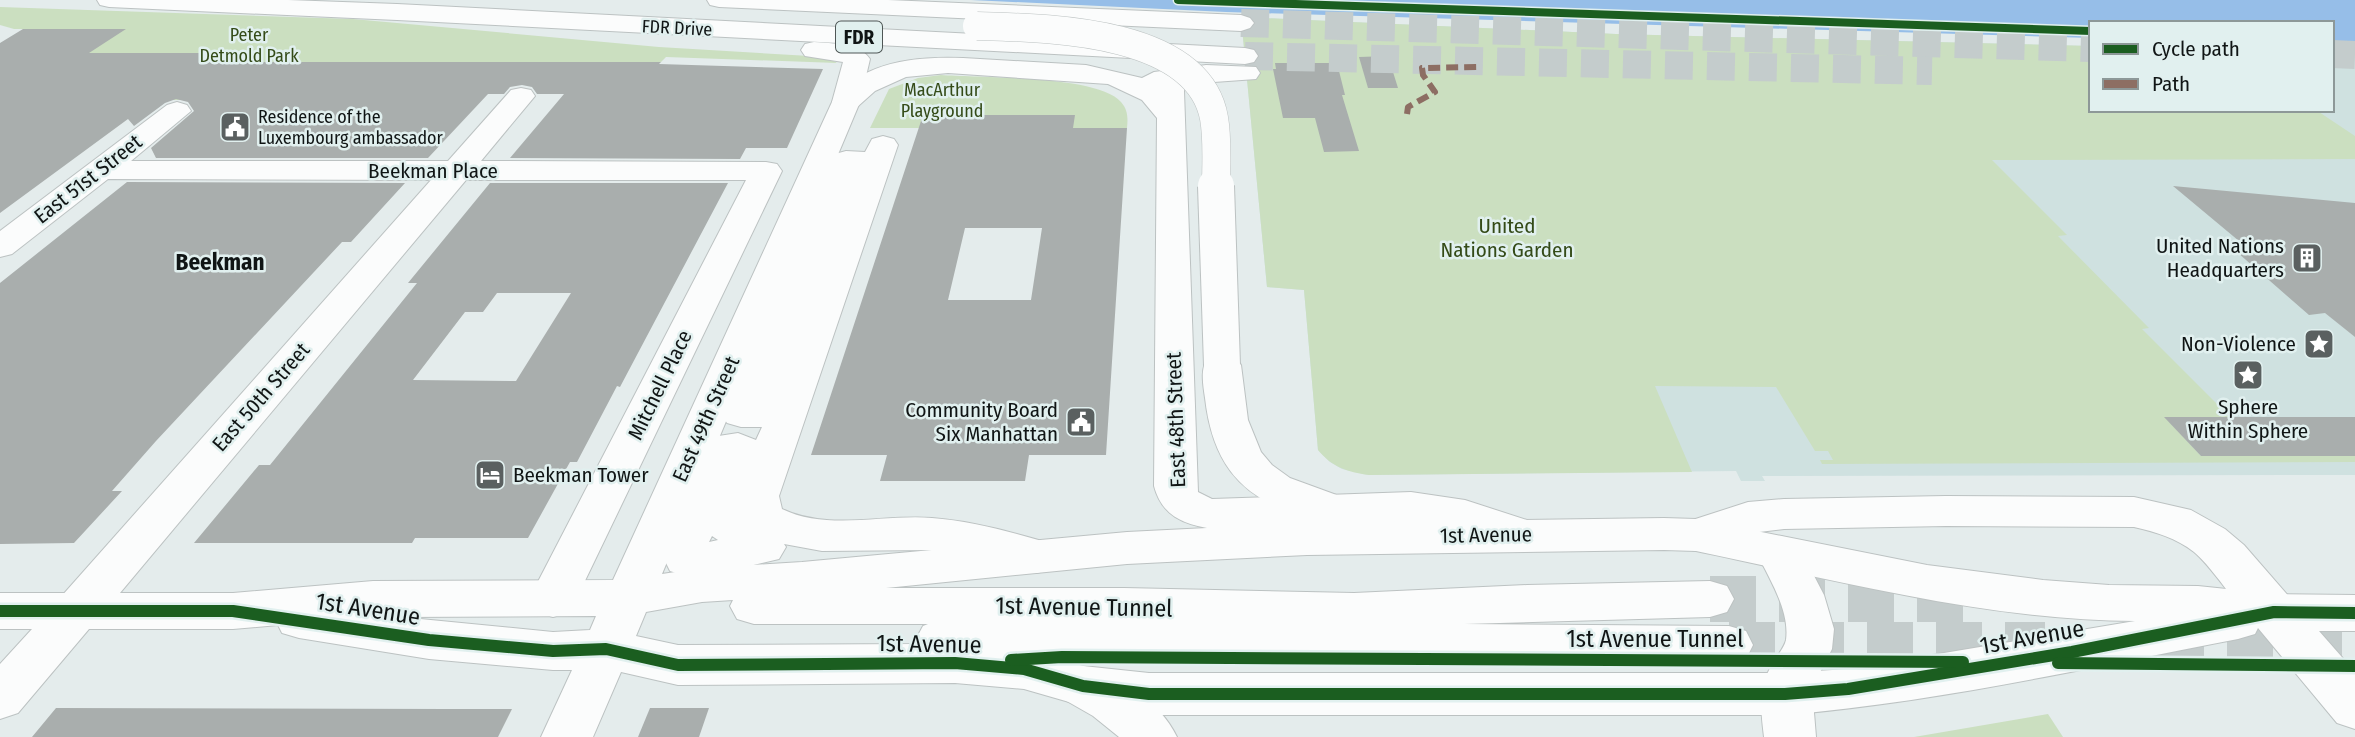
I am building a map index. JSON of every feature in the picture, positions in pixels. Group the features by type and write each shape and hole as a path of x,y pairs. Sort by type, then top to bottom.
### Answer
{"main road":[{"name":"FDR Drive","path":"109,0 474,8 1245,65 1174,77"},
{"name":"FDR Drive","path":"719,0 1241,23"},
{"path":"474,8 1063,30 1114,39 1168,60 1201,85 1214,117 1223,400 1227,421 1245,464 1259,480 1276,491 1328,508"},
{"path":"474,8 579,33 827,51 855,56 890,52 1112,64 1174,77"},
{"name":"East 49th Street","path":"567,737 846,102 858,64 855,56"},
{"path":"846,102 870,81 902,69 923,66 1070,73 1121,79 1174,77"},
{"name":"East 48th Street","path":"1174,77 1170,91 1177,494 1187,508 1212,514 1410,507 1437,510 1520,534"},
{"path":"1121,79 1153,94 1172,118"},
{"name":"East 50th Street","path":"0,698 521,96"},
{"name":"East 51st Street","path":"0,247 177,111"},
{"path":"827,145 898,146 780,431 757,496 763,519 778,529 809,534 932,534 1039,556"},
{"path":"846,160 861,160 760,414 741,414 846,160"},
{"name":"Beekman Place","path":"100,170 766,171"},
{"name":"Mitchell Place","path":"553,599 766,171"},
{"path":"701,431 780,431"},
{"path":"1696,535 1748,518 1784,514 2134,512 2175,521 2209,540 2228,557 2355,708"},
{"name":"1st Avenue","path":"0,611 233,611 373,598 627,598 702,585 802,579 1219,542 1520,534 1696,535 1927,582 2043,598 2109,603 2198,604 2274,612 2355,613"},
{"path":"1780,553 1805,612 1810,633 1810,644 1790,676 1788,715"},
{"name":"1st Avenue Tunnel","path":"627,598 712,606 1111,606 1340,611 1710,599"},
{"name":"1st Avenue","path":"233,611 429,640 553,650 606,649 678,665 955,663 1024,669 1083,686 1149,694 1788,715 1848,689 2073,652 2274,612"},
{"name":"1st Avenue Tunnel","path":"606,649 695,642 1051,638 1729,645"},
{"path":"1083,686 1113,701 1137,720 1151,737"}],"shaded area":[{"name":"United Nations Garden","path":"1241,17 1616,34 2089,46 2089,112 2334,112 2334,51 2355,51 2355,475 1762,476 1765,481 1741,481 1736,471 1369,475 1342,469 1318,450 1304,290 1267,287"}],"green space":[{"name":"Peter Detmold Park","path":"0,7 353,19 659,47 827,57 837,63 666,57 661,62 279,62 230,100 154,100 217,53 80,53 124,29 14,29 0,25"},
{"name":"United Nations Garden","path":"1241,17 1616,34 2089,46 2089,112 2319,112 2355,136 2355,159 1992,160 2067,235 2058,236 2149,328 2142,329 2230,417 2165,417 2201,456 2355,456 2355,462 1822,464 1820,460 1833,460 1828,451 1815,451 1776,387 1655,386 1692,472 1369,475 1340,468 1318,450 1304,290 1267,287"},
{"name":"MacArthur Playground","path":"941,75 1037,79 1088,87 1108,93 1121,102 1127,114 1127,128 870,128 889,89 918,78"},
{"path":"2048,714 2063,737 1914,737"}],"water":[{"path":"971,0 2355,0 2355,43 2334,43 2334,21 2089,21 2089,38 1226,12"}],"building":[{"path":"23,29 126,29 89,53 218,53 205,62 661,62 659,64 823,69 787,148 746,148 740,159 510,158 564,94 537,94 532,87 522,85 510,87 504,94 488,94 428,158 156,158 151,148 194,111 188,102 176,99 165,103 134,126 128,119 0,213 0,43"},
{"path":"1388,56 1398,88 1368,88 1359,57"},
{"path":"1275,63 1337,63 1345,95 1342,95 1359,151 1324,152 1315,118 1283,118 1273,69 1276,69"},
{"path":"923,115 1075,115 1073,128 1127,128 1106,455 1029,455 1025,481 880,481 887,455 811,455","holes":["965,228 1042,228 1031,300 948,300"]},
{"path":"127,182 405,183 351,242 342,242 156,441 112,491 122,491 74,543 0,544 0,283"},
{"path":"490,183 728,183 620,387 617,386 577,462 570,462 528,538 415,538 412,543 194,543 259,465 270,465 417,283 408,283","holes":["497,293 571,293 516,381 413,380 465,312 483,312"]},
{"name":"United Nations Headquarters","path":"2173,186 2355,203 2355,337 2325,313 2309,315 2222,239 2239,241"},
{"path":"2164,417 2355,417 2355,456 2201,456"},
{"path":"56,708 512,709 498,737 32,737"},
{"path":"650,708 709,708 699,737 638,737"}],"tunnel":[{"path":"1241,23 2089,48"},
{"path":"2334,54 2355,55"},
{"path":"1245,56 1932,71"},
{"path":"1710,599 1982,599"},
{"path":"1729,645 2045,645"},
{"path":"2158,645 2355,645"}],"marked path":[{"path":"1407,114 1408,107 1435,92 1423,75 1422,68 1479,67"}],"cycle path":[{"path":"1178,0 2089,31"},
{"path":"0,611 233,611 429,640 553,651 606,649 678,665 955,663 1024,669 1083,686 1149,694 1785,694 1848,689 2072,652 2274,612 2355,613"},
{"path":"1011,660 1062,657 1963,662"},
{"path":"2058,663 2355,666"}],"place":[{"name":"Residence of the Luxembourg ambassador","path":"235,127"},
{"name":"United Nations Headquarters","path":"2307,258"},
{"name":"Non-Violence","path":"2319,344"},
{"name":"Sphere Within Sphere","path":"2248,375"},
{"name":"Community Board Six Manhattan","path":"1081,422"},
{"name":"Beekman Tower","path":"490,475"}],"district":[{"name":"Beekman","path":"220,262"}]}
